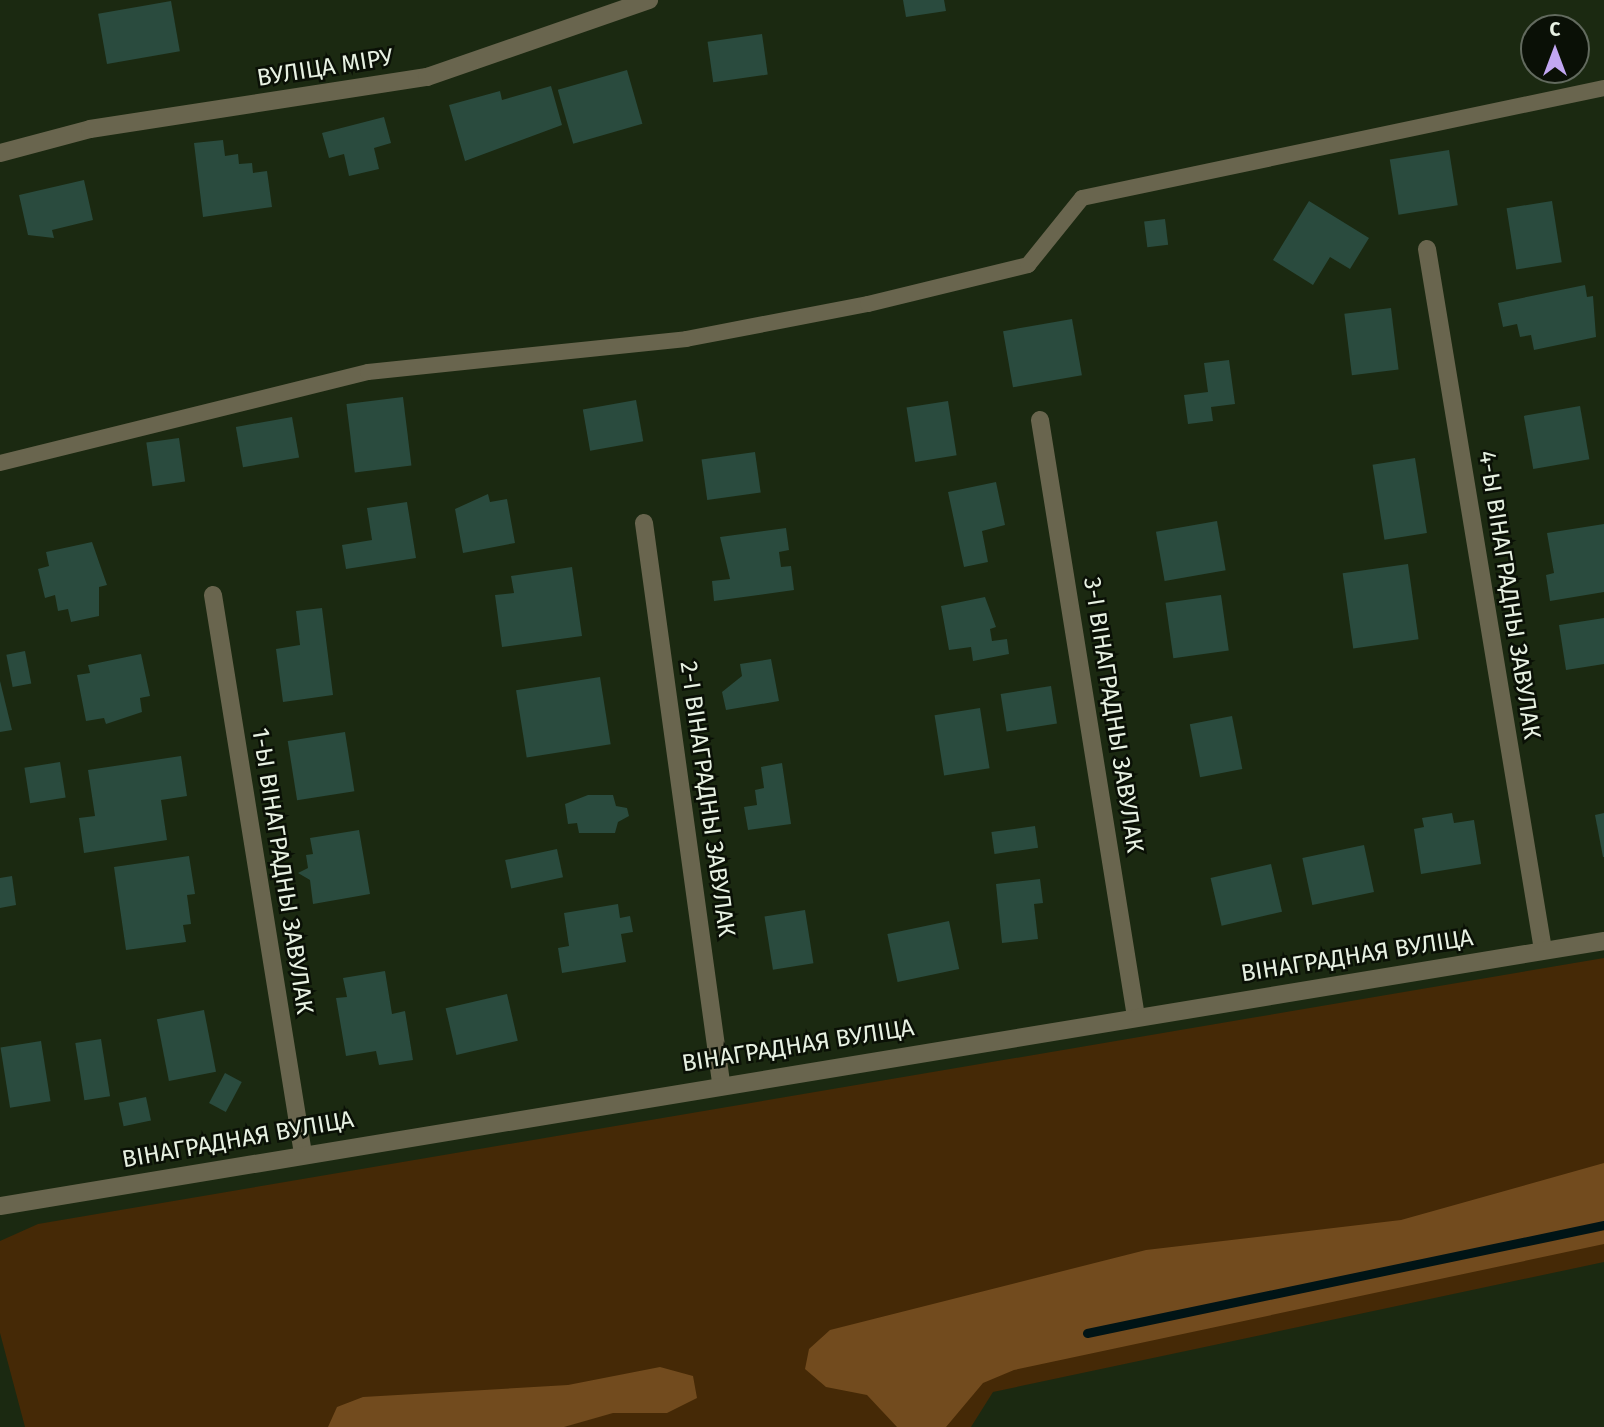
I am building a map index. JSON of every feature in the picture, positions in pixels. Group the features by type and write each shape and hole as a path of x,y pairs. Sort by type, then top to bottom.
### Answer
{"street":[{"name":"ВУЛІЦА МІРУ","path":"0,153 90,129 427,77 649,0"},
{"name":"4-Ы ВІНАГРАДНЫ ЗАВУЛАК","path":"1427,249 1543,950"},
{"name":"3-І ВІНАГРАДНЫ ЗАВУЛАК","path":"1041,420 1136,1017"},
{"name":"2-І ВІНАГРАДНЫ ЗАВУЛАК","path":"644,523 721,1082"},
{"name":"1-Ы ВІНАГРАДНЫ ЗАВУЛАК","path":"213,595 303,1154"},
{"name":"ВІНАГРАДНАЯ ВУЛІЦА","path":"0,1206 721,1082 1604,941"}],"lane":[{"path":"0,463 369,372 686,340 868,304 1028,265 1082,198 1604,88"}],"shaded area":[{"path":"1604,958 1604,1262 993,1392 971,1427 25,1427 0,1333 0,1241 38,1224"},
{"path":"1604,1163 1604,1244 1014,1370 983,1383 946,1427 897,1427 867,1395 826,1387 805,1369 809,1349 830,1330 1146,1250 1401,1220"},
{"path":"660,1367 693,1376 697,1398 667,1413 613,1413 564,1427 328,1427 337,1407 363,1397 568,1385"}],"building":[{"path":"903,0 944,0 946,11 906,17"},
{"path":"171,1 180,51 107,64 98,14"},
{"path":"762,34 768,75 713,82 708,42"},
{"path":"627,70 642,124 573,144 558,90"},
{"path":"551,86 562,125 465,161 449,105 500,91 502,100"},
{"path":"384,117 391,143 374,148 379,169 349,176 344,154 329,158 322,133"},
{"path":"223,140 225,156 238,154 239,164 252,163 253,173 267,171 272,207 203,217 194,143"},
{"path":"1449,150 1458,205 1398,215 1390,159"},
{"path":"84,180 93,220 52,230 54,238 28,235 19,195"},
{"path":"1309,201 1369,238 1350,269 1330,257 1313,285 1273,260"},
{"path":"1552,201 1562,262 1516,269 1507,208"},
{"path":"1165,219 1168,245 1147,247 1144,222"},
{"path":"1585,285 1587,297 1593,296 1596,337 1534,350 1531,335 1520,337 1517,324 1503,327 1498,303"},
{"path":"1391,308 1399,370 1352,375 1344,314"},
{"path":"1072,319 1082,375 1013,387 1003,331"},
{"path":"1229,360 1235,404 1211,407 1213,421 1188,424 1184,395 1208,392 1204,363"},
{"path":"403,397 411,465 355,472 346,404"},
{"path":"636,400 643,441 590,451 583,409"},
{"path":"948,401 957,455 915,462 907,408"},
{"path":"1580,406 1589,459 1533,469 1524,416"},
{"path":"292,417 299,457 243,467 236,427"},
{"path":"179,438 185,482 152,486 146,443"},
{"path":"755,452 761,493 707,500 702,460"},
{"path":"1415,458 1427,533 1384,540 1373,465"},
{"path":"996,482 1005,525 982,531 988,562 964,567 948,492"},
{"path":"488,494 490,502 507,499 515,543 463,553 455,509"},
{"path":"407,502 416,558 346,569 342,545 372,540 367,508"},
{"path":"1217,521 1226,570 1165,581 1156,532"},
{"path":"1604,524 1604,592 1550,601 1546,575 1554,573 1547,533"},
{"path":"786,528 789,550 779,552 781,567 791,566 794,590 714,601 712,581 730,579 720,537"},
{"path":"92,542 107,585 99,587 99,616 71,622 68,609 58,611 55,595 45,598 38,569 49,566 46,552"},
{"path":"1408,564 1419,639 1353,648 1343,573"},
{"path":"572,567 582,636 502,647 495,595 514,593 511,576"},
{"path":"1221,595 1229,650 1173,658 1166,603"},
{"path":"985,597 996,627 990,629 992,641 1007,639 1009,654 973,661 971,647 949,650 941,606"},
{"path":"322,608 333,695 283,702 276,649 300,645 296,611"},
{"path":"1604,618 1604,664 1566,670 1559,625"},
{"path":"25,651 31,683 13,687 6,655"},
{"path":"141,654 150,696 140,698 142,712 106,724 104,718 86,721 77,675 90,673 88,665"},
{"path":"771,659 779,701 726,710 722,692 742,676 740,664"},
{"path":"600,677 611,744 527,757 516,690"},
{"path":"0,681 12,730 0,732"},
{"path":"1051,686 1057,724 1007,732 1001,694"},
{"path":"980,708 990,768 944,775 935,715"},
{"path":"1232,716 1242,769 1200,777 1190,724"},
{"path":"345,732 354,791 297,800 288,741"},
{"path":"181,756 187,796 161,800 167,840 84,853 79,818 95,816 88,770"},
{"path":"60,762 66,798 30,803 24,768"},
{"path":"782,763 791,824 748,830 744,807 757,805 755,790 764,788 761,767"},
{"path":"588,795 613,795 616,806 627,808 629,816 618,822 615,833 579,833 577,823 568,824 565,804"},
{"path":"1452,813 1454,823 1474,820 1481,864 1421,874 1414,829 1424,827 1422,818"},
{"path":"1604,813 1604,857 1603,857 1595,815"},
{"path":"1035,826 1038,848 994,854 991,832"},
{"path":"359,830 370,894 313,904 310,880 298,873 308,868 306,855 313,854 310,838"},
{"path":"1364,845 1374,892 1312,905 1302,858"},
{"path":"557,849 563,877 511,888 505,860"},
{"path":"189,856 195,894 187,895 191,924 183,925 186,942 126,950 114,867"},
{"path":"1271,864 1282,912 1222,926 1211,878"},
{"path":"12,876 16,905 0,908 0,878"},
{"path":"1040,879 1043,903 1034,904 1038,939 1002,943 996,884"},
{"path":"618,904 620,918 630,916 633,932 621,934 626,962 562,973 558,948 569,946 564,913"},
{"path":"805,910 813,963 773,970 765,916"},
{"path":"949,921 959,969 898,982 887,934"},
{"path":"385,971 392,1014 405,1011 413,1060 379,1065 376,1051 346,1056 336,998 347,997 343,978"},
{"path":"507,994 518,1041 456,1055 446,1008"},
{"path":"204,1010 216,1072 169,1081 157,1019"},
{"path":"101,1039 110,1096 84,1100 75,1043"},
{"path":"41,1041 51,1101 10,1108 1,1047"},
{"path":"225,1073 242,1082 226,1112 209,1103"},
{"path":"146,1097 151,1120 124,1126 119,1103"}],"waterway":[{"path":"1087,1333 1604,1225"}]}
